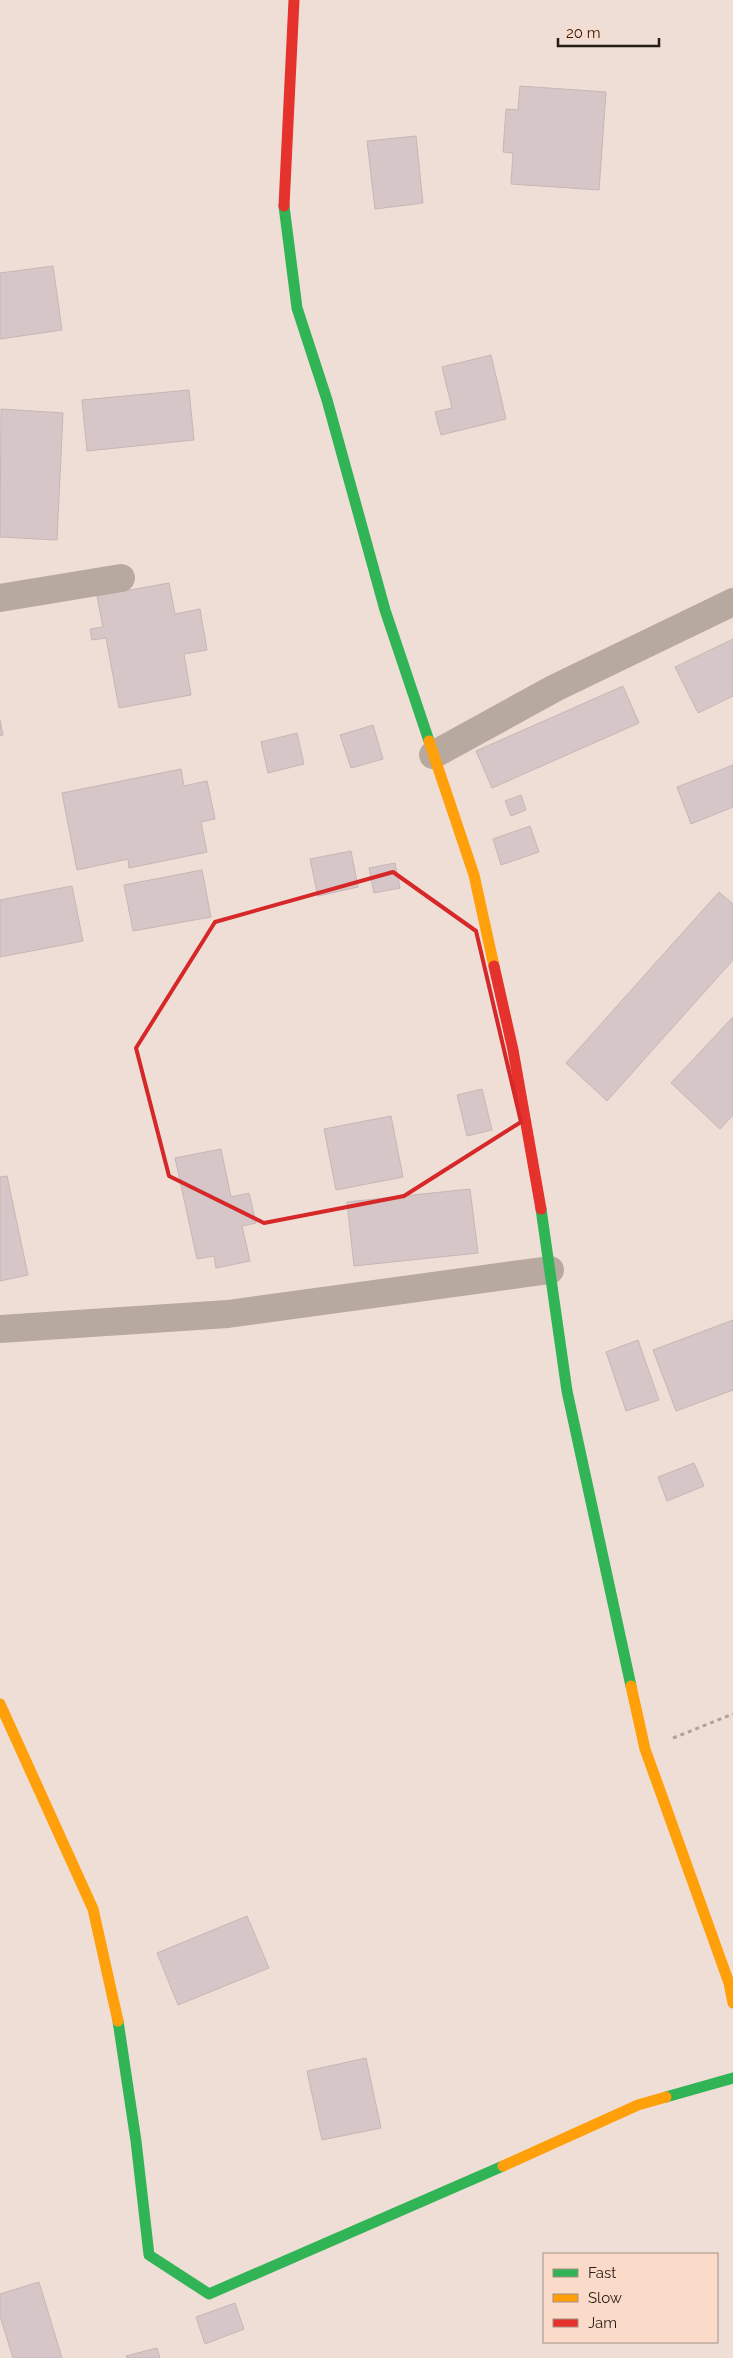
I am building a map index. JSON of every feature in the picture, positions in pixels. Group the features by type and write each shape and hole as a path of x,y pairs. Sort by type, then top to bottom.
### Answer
{"street":[{"path":"294,0 283,201 297,308 327,400 385,610 474,875 513,1050 550,1270 567,1391 645,1749 729,1983 733,2003"},
{"path":"0,598 121,578"},
{"path":"433,755 555,688 733,602"},
{"path":"0,1329 228,1314 550,1270"},
{"path":"0,1704 93,1909 116,2011 136,2141 149,2255 209,2294 472,2180 638,2105 733,2078"}],"path":[{"path":"645,1749 733,1714"}],"highlighted area":[{"path":"393,872 476,931 521,1122 404,1196 264,1223 169,1176 136,1048 215,922"}],"building":[{"path":"520,86 606,92 599,190 511,184 513,153 503,152 506,109 518,110"},
{"path":"416,136 423,203 375,209 367,141"},
{"path":"53,266 62,330 0,339 0,273"},
{"path":"491,355 506,419 441,435 435,412 452,408 442,367"},
{"path":"189,390 194,440 87,451 82,400"},
{"path":"1,409 63,413 57,540 0,537"},
{"path":"169,583 175,614 200,609 207,650 184,654 191,695 119,708 106,638 92,640 90,629 103,627 97,596"},
{"path":"733,639 733,696 698,713 675,667"},
{"path":"623,686 639,723 492,788 476,751"},
{"path":"0,720 3,735 0,736"},
{"path":"373,725 383,759 351,768 340,735"},
{"path":"297,733 304,764 268,773 261,742"},
{"path":"733,765 733,807 691,824 677,787"},
{"path":"181,769 184,786 207,781 215,819 201,822 207,852 129,868 128,859 77,870 62,793"},
{"path":"521,795 526,810 511,816 505,801"},
{"path":"530,826 539,852 501,865 493,839"},
{"path":"351,851 358,887 318,896 310,859"},
{"path":"395,863 400,888 374,893 369,868"},
{"path":"202,870 211,917 133,931 124,885"},
{"path":"72,886 83,941 0,957 0,900"},
{"path":"719,892 733,904 733,960 607,1101 566,1063"},
{"path":"733,1017 733,1115 720,1129 671,1083"},
{"path":"482,1089 492,1130 467,1136 457,1095"},
{"path":"391,1116 403,1177 336,1190 324,1129"},
{"path":"221,1149 231,1197 249,1193 256,1223 242,1226 250,1261 216,1268 214,1256 197,1259 175,1158"},
{"path":"7,1176 28,1275 0,1281 0,1177"},
{"path":"470,1189 478,1253 354,1266 347,1202"},
{"path":"733,1320 733,1390 676,1411 653,1350"},
{"path":"638,1340 659,1400 626,1411 606,1352"},
{"path":"694,1463 704,1486 667,1501 658,1477"},
{"path":"247,1916 269,1968 178,2005 157,1953"},
{"path":"366,2058 381,2128 322,2140 307,2071"},
{"path":"39,2282 62,2358 13,2358 0,2316 0,2294"},
{"path":"235,2303 244,2329 205,2344 196,2317"},
{"path":"157,2348 160,2358 127,2358 126,2356"}],"traffic: fast":[{"path":"284,206 297,308 327,400 385,610 429,741"},
{"path":"541,1209 567,1391 631,1686"},
{"path":"118,2021 136,2141 149,2255 209,2294 503,2166"},
{"path":"666,2097 733,2078"}],"traffic: slow":[{"path":"429,741 474,875 494,966"},
{"path":"631,1686 645,1749 729,1983 733,2003"},
{"path":"0,1704 93,1909 118,2021"},
{"path":"503,2166 638,2105 666,2097"}],"traffic: jam":[{"path":"284,206 294,0"},
{"path":"494,966 513,1050 541,1209"}]}
